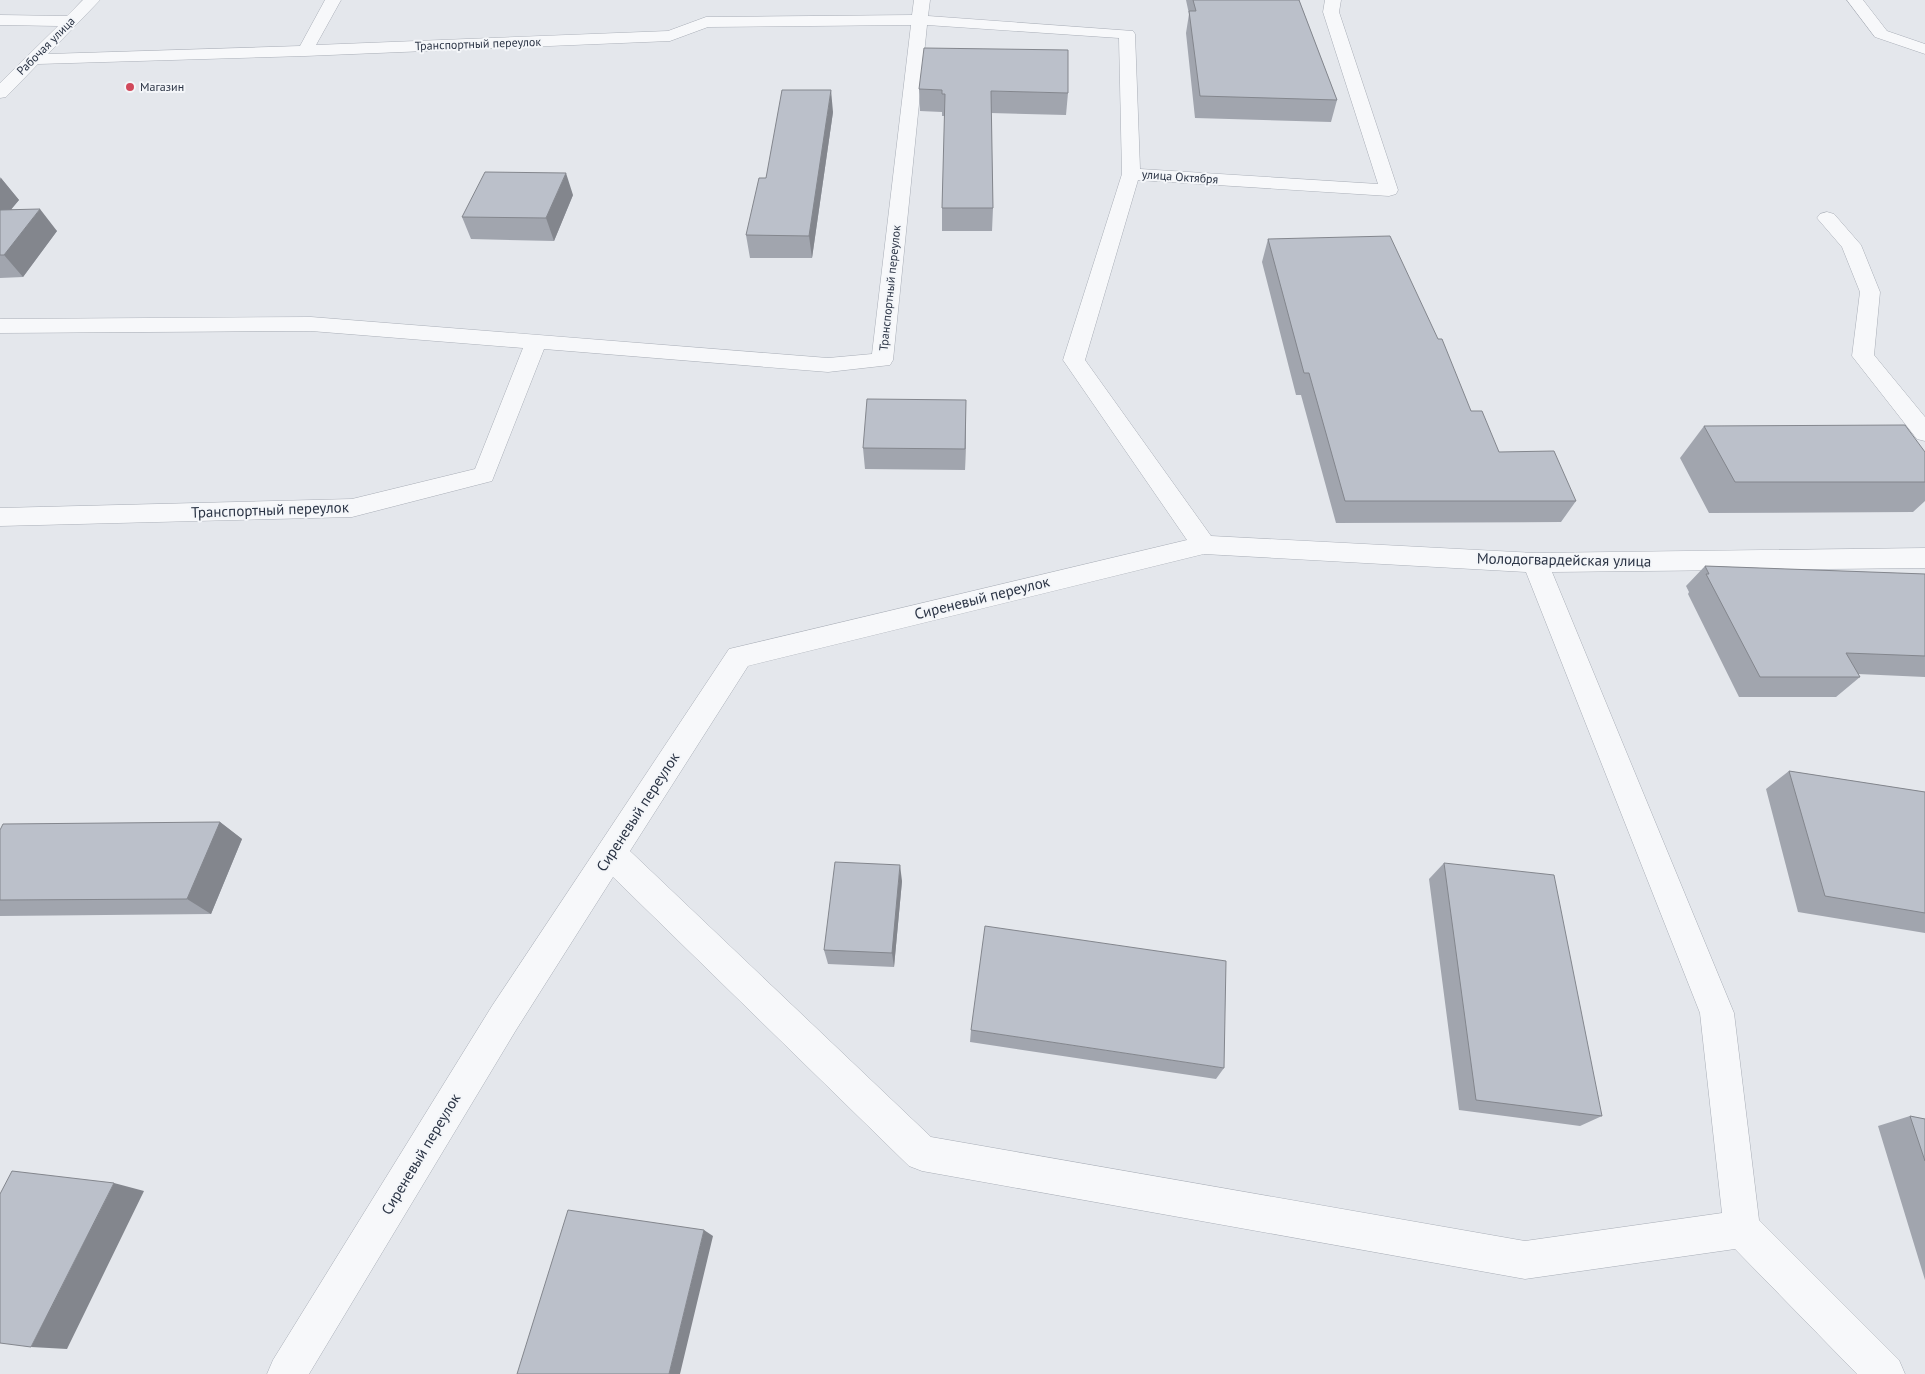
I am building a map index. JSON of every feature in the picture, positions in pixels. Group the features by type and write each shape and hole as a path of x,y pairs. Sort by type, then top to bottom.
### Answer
{"street":[{"name":"Рабочая улица","path":"0,93 92,0"},
{"path":"305,51 333,0"},
{"name":"улица Октября","path":"1204,545 1074,360 1131,174 1389,190 1331,12 1334,0"},
{"path":"1855,0 1881,34 1925,49"},
{"name":"Транспортный переулок","path":"0,326 311,324 828,365 882,360 921,10"},
{"name":"Транспортный переулок","path":"34,60 670,36 706,22 921,10 1127,34 1131,174"},
{"path":"0,20 70,22"},
{"path":"1827,218 1852,245 1870,292 1863,356 1925,433"},
{"name":"Транспортный переулок","path":"0,517 352,508 484,475 536,342"},
{"name":"Молодогвардейская улица","path":"1204,545 1535,563 1925,558"},
{"name":"Сиреневый переулок","path":"287,1374 504,1018 739,657 1204,545"},
{"path":"1535,563 1717,1013 1742,1229 1885,1374"},
{"path":"611,854 922,1153 1526,1260 1742,1229"}],"building":[{"path":"1193,0 1299,0 1337,100 1200,96 1189,11 1196,11"},
{"path":"924,48 1068,50 1068,93 991,91 993,208 942,208 945,94 942,94 942,90 919,89"},
{"path":"782,90 831,90 809,236 746,235 759,178 766,178"},
{"path":"485,172 566,173 546,218 462,217"},
{"path":"40,209 4,255 0,255 0,210"},
{"path":"1390,236 1438,339 1442,339 1471,411 1482,411 1499,452 1554,451 1576,501 1345,501 1309,373 1304,373 1268,239"},
{"path":"867,399 966,400 965,449 863,448"},
{"path":"1905,425 1925,452 1925,482 1735,482 1704,426"},
{"path":"1705,566 1925,574 1925,656 1846,653 1860,677 1760,677 1706,574 1709,574"},
{"path":"1789,771 1925,792 1925,913 1825,896"},
{"path":"220,822 187,899 0,900 0,830 3,824"},
{"path":"835,862 900,865 892,953 824,950"},
{"path":"1444,863 1554,875 1602,1116 1476,1100"},
{"path":"985,926 1226,961 1224,1068 971,1030"},
{"path":"1910,1116 1925,1119 1925,1161"},
{"path":"12,1171 114,1183 31,1347 0,1343 0,1194"},
{"path":"568,1210 704,1230 669,1374 517,1374"}],"place":[{"name":"Магазин","path":"130,87"}]}
